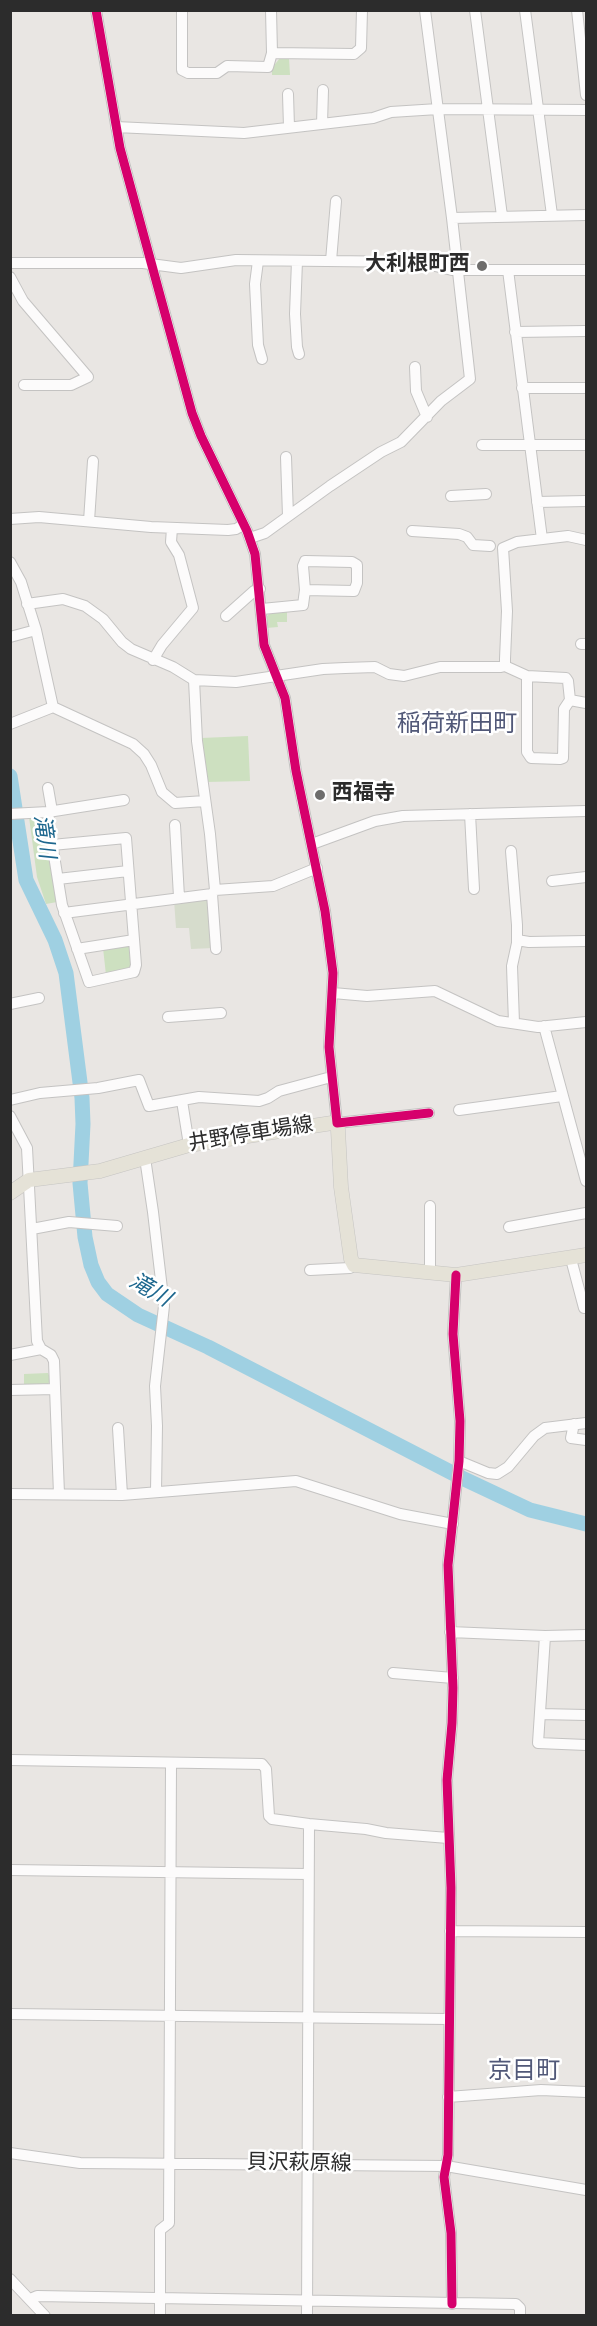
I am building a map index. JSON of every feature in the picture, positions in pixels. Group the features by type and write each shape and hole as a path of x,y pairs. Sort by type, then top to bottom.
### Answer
{"main road":[{"name":"井野停車場線","path":"10,1193 29,1180 91,1173 189,1145 337,1124 341,1187 351,1259 354,1265"},
{"path":"354,1265 456,1275 586,1255"}],"street":[{"path":"96,10 116,127 196,425 250,538 256,563 264,645 285,698 298,779 317,868 333,973 328,1035 337,1124 429,1113"},
{"path":"182,10 182,70 188,73 217,74 227,66 268,67 272,53 271,10"},
{"path":"272,53 354,54 361,48 362,10"},
{"path":"250,538 265,533 381,452 401,442 441,401 469,382 471,378 457,270 453,218 425,10"},
{"path":"476,10 502,216"},
{"path":"525,10 552,215"},
{"path":"577,10 586,95"},
{"path":"322,90 322,124"},
{"path":"288,94 290,128"},
{"path":"116,127 181,128 229,133 373,118 391,112 438,109 586,110"},
{"path":"331,261 336,201"},
{"path":"453,218 586,215"},
{"path":"10,263 152,264 181,268 222,261 418,262 457,270 586,270"},
{"path":"258,261 255,284 258,345 262,358"},
{"path":"297,261 295,314 299,354"},
{"path":"508,270 542,539"},
{"path":"10,277 23,301 88,376 71,385 24,385"},
{"path":"515,332 586,331"},
{"path":"415,367 416,391 427,417"},
{"path":"522,388 586,388"},
{"path":"482,445 586,445"},
{"path":"286,457 288,516"},
{"path":"89,521 93,461"},
{"path":"451,496 486,494"},
{"path":"537,502 586,501"},
{"path":"10,519 39,517 172,528 233,530 243,525"},
{"path":"153,660 162,645 193,608 179,555 171,542 172,528"},
{"path":"412,531 459,534 474,545 490,546"},
{"path":"505,666 507,601 502,551 506,546 514,543 542,539 568,536 586,540"},
{"path":"262,609 303,605 305,561 352,562 357,565 357,583 354,591 305,590"},
{"path":"10,562 21,582 36,630 53,707"},
{"path":"226,616 254,591 260,589"},
{"path":"27,604 56,599 76,603 102,619 126,646 194,680 236,682 323,669 375,667 389,674 404,676 440,668 505,666 527,676 566,678 570,700 564,710 563,758 531,758 527,752 527,676"},
{"path":"10,637 36,630"},
{"path":"194,680 197,741 214,892 216,949"},
{"path":"570,700 586,703"},
{"path":"10,724 53,707 133,744 152,765 162,792 175,803 205,801"},
{"path":"48,788 52,844 64,913 88,982 134,972 136,965 126,838 52,844"},
{"path":"10,814 50,811 124,800"},
{"path":"312,844 375,821 403,816 586,811"},
{"path":"470,814 474,889"},
{"path":"175,825 179,897"},
{"path":"511,851 517,940 512,966 514,1023"},
{"path":"64,913 273,886 317,868"},
{"path":"58,879 128,871"},
{"path":"552,881 586,877"},
{"path":"77,949 134,940"},
{"path":"517,940 529,942 586,941"},
{"path":"333,993 367,996 435,991 495,1020 544,1026 586,1022"},
{"path":"10,1004 39,998"},
{"path":"168,1017 221,1013"},
{"path":"544,1026 562,1096 581,1144 586,1181"},
{"path":"10,1100 40,1093 91,1089 139,1080 149,1106 199,1096 259,1101 279,1091 331,1077"},
{"path":"459,1110 562,1096"},
{"path":"182,1101 189,1145"},
{"path":"10,1116 26,1145 37,1341 41,1349 52,1357 59,1494"},
{"path":"145,1158 163,1296 155,1386 156,1491"},
{"path":"430,1206 430,1273"},
{"path":"509,1227 586,1213"},
{"path":"32,1229 71,1222 117,1226"},
{"path":"571,1259 584,1308 586,1307"},
{"path":"310,1270 350,1268 354,1265"},
{"path":"452,2304 451,2233 445,2186 448,2155 451,1888 447,1780 453,1723 453,1678 447,1576 460,1421 453,1334 456,1275"},
{"path":"10,1355 41,1349"},
{"path":"10,1390 55,1389"},
{"path":"458,1463 497,1474 514,1461 545,1428 586,1423"},
{"path":"574,1424 571,1438 586,1440"},
{"path":"118,1428 122,1495"},
{"path":"10,1494 122,1495 296,1480 400,1514 453,1524"},
{"path":"450,1632 545,1636 586,1635"},
{"path":"545,1636 538,1743 586,1744"},
{"path":"393,1673 453,1678"},
{"path":"540,1714 586,1715"},
{"path":"10,1760 262,1764 266,1769 269,1816 272,1819 448,1838"},
{"path":"160,2316 160,2230 169,2223 171,1763"},
{"path":"307,2316 309,1824"},
{"path":"10,1870 308,1874"},
{"path":"450,1931 586,1932"},
{"path":"10,2014 448,2019"},
{"path":"448,2097 541,2090 586,2092"},
{"name":"貝沢萩原線","path":"10,2152 80,2163 446,2166 586,2190"},
{"path":"10,2279 45,2316"},
{"path":"30,2299 37,2296 160,2300 516,2304 520,2308 520,2316"}],"green space":[{"path":"280,58 289,58 290,75 272,75 272,68"},
{"path":"271,612 287,612 287,622 277,622 278,627 266,628 266,617"},
{"path":"248,736 250,781 206,782 201,738"},
{"path":"29,817 45,819 57,902 46,904 37,877"},
{"path":"208,897 213,948 191,949 189,928 176,928 174,900"},
{"path":"130,944 133,966 106,975 103,948"},
{"path":"48,1373 51,1380 47,1385 24,1387 24,1374"}],"waterway":[{"name":"滝川","path":"10,776 26,880 55,940 66,973 82,1098 80,1183 85,1237 91,1265 98,1282 107,1294 138,1315 208,1347 462,1478 530,1510 586,1524"}],"cycle path":[{"path":"96,10 120,148 192,413 247,531 255,554 264,645 285,698 296,771 325,911 333,973 329,1047 337,1123 429,1113"},
{"path":"452,2304 451,2233 444,2177 448,2155 451,1888 447,1780 453,1688 448,1565 459,1461 460,1421 453,1334 456,1275"}],"place":[{"name":"大利根町西","path":"482,266"},
{"name":"西福寺","path":"320,795"}],"district":[{"name":"稲荷新田町","path":"457,726"},
{"name":"京目町","path":"524,2073"}]}
